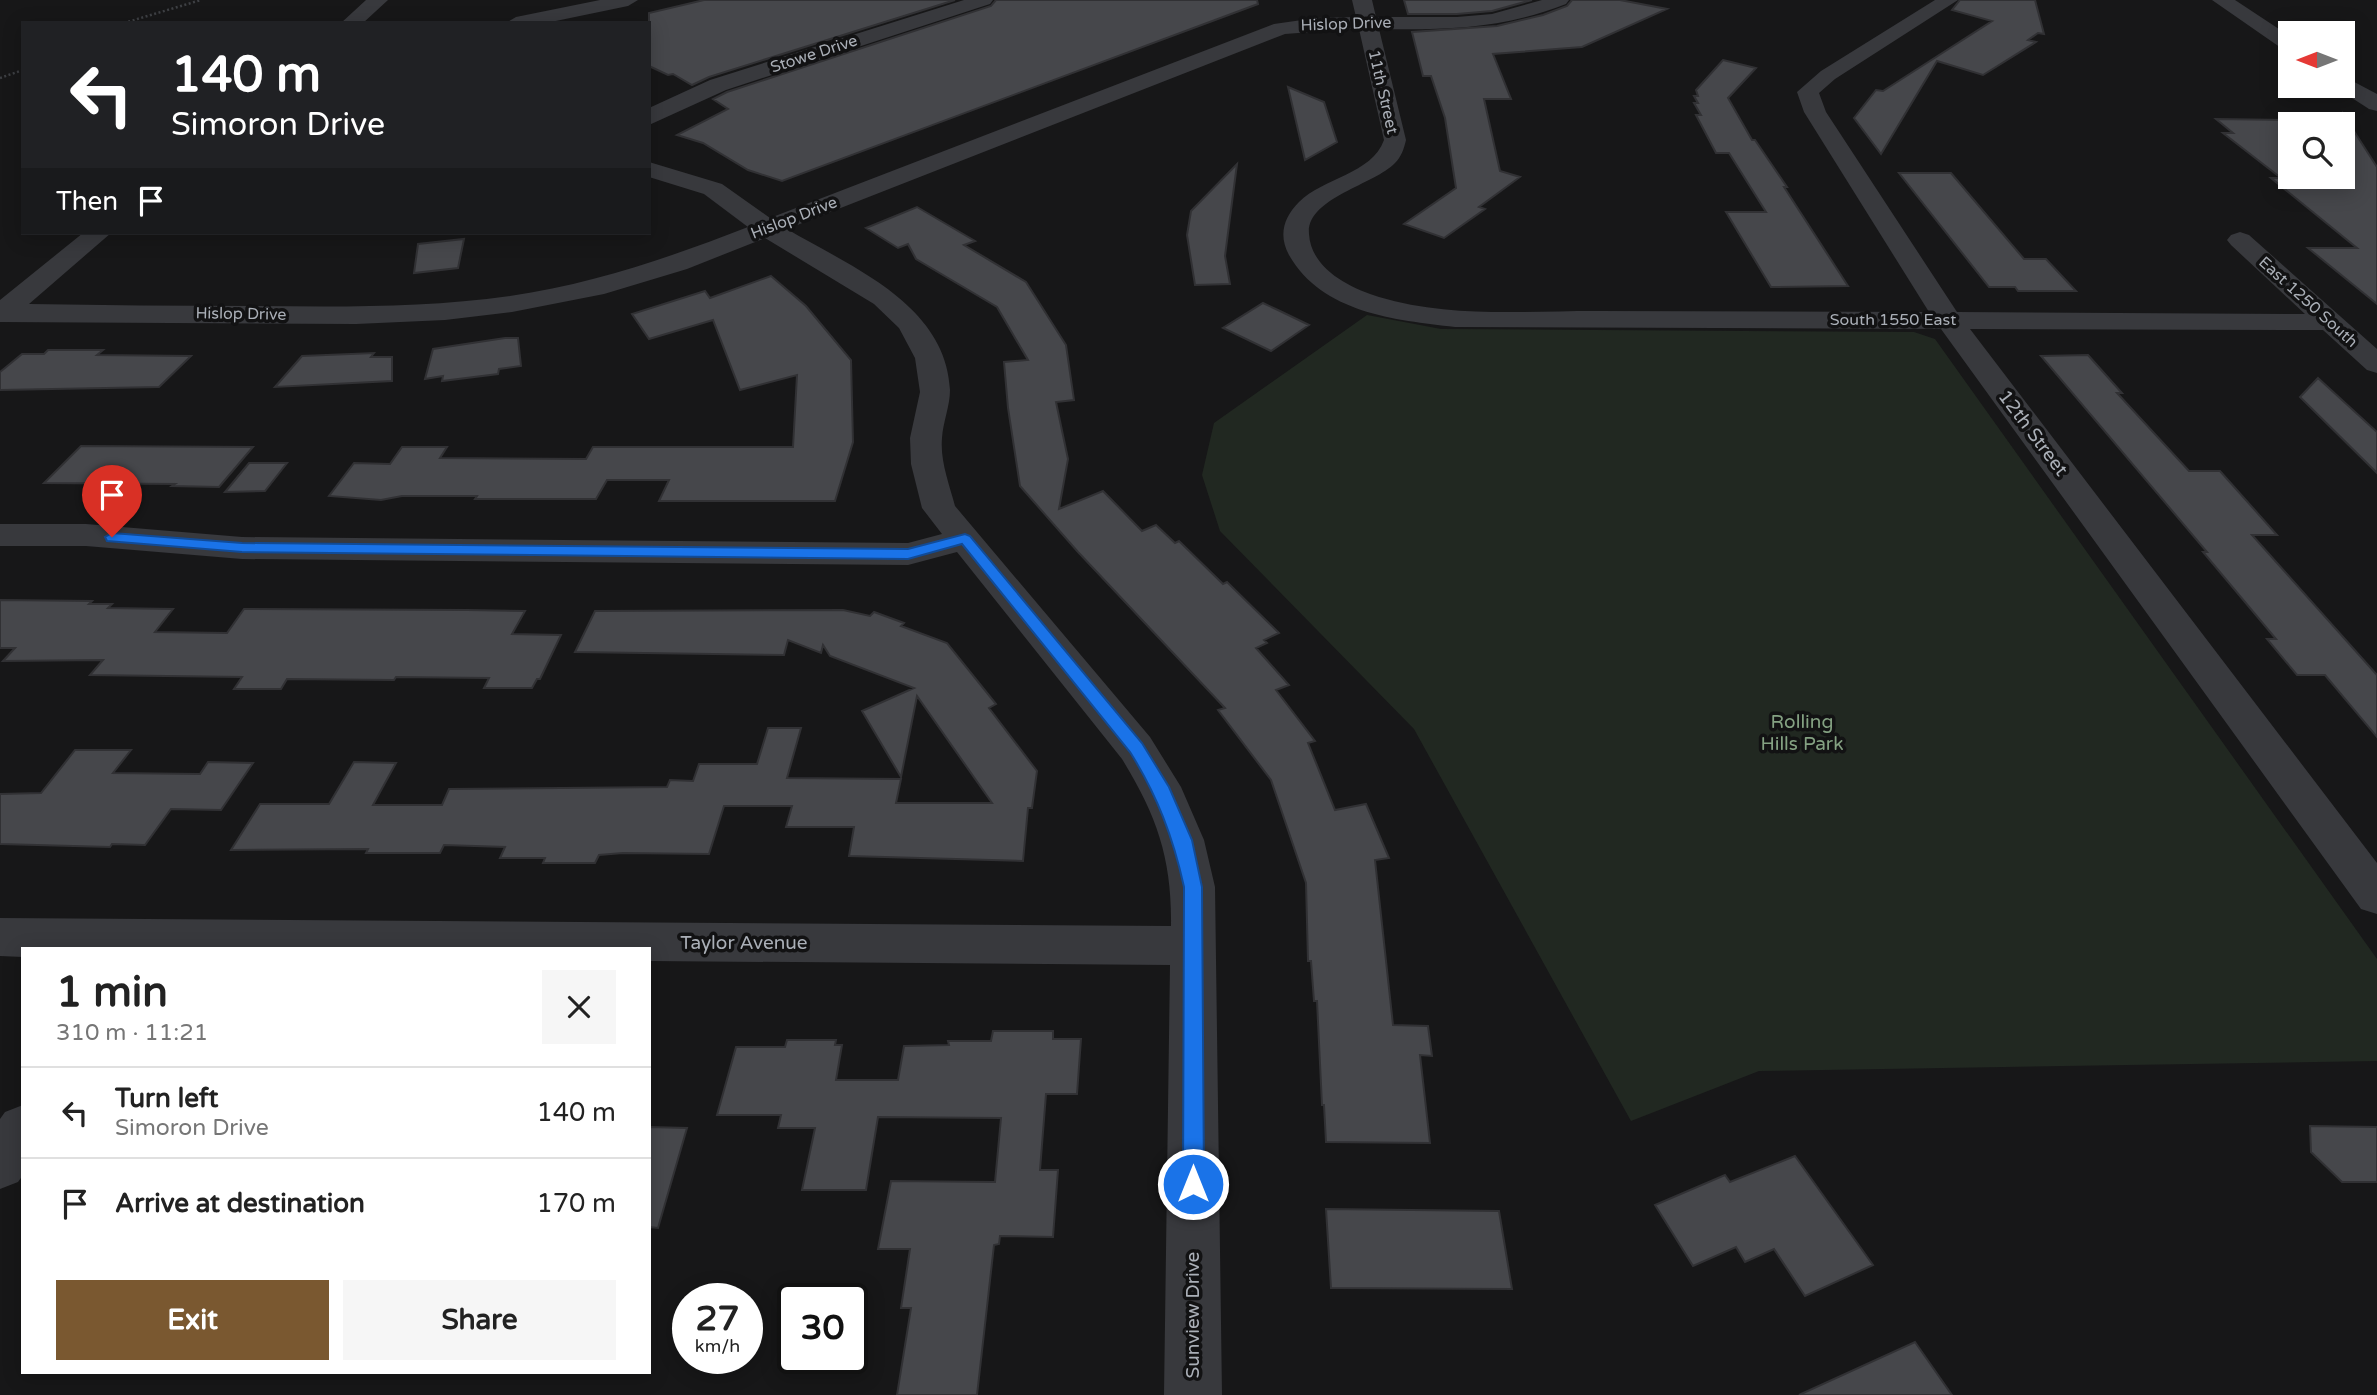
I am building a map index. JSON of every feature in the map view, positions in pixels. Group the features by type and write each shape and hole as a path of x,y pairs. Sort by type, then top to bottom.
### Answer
{"street":[{"path":"353,21 378,0"},
{"path":"526,21 628,0"},
{"name":"Stowe Drive","path":"651,117 670,105 718,85 983,0"},
{"name":"Hislop Drive","path":"2,313 356,316 445,312 512,304 594,288 678,263 768,229 1281,28 1365,11 1450,22 1497,19 1536,10 1559,0"},
{"name":"12th Street","path":"1948,0 1828,75 1808,92 1815,112 1950,321 2377,896"},
{"path":"2222,0 2278,37"},
{"name":"11th Street","path":"1365,11 1395,140 1388,158 1317,200 1299,216 1294,237 1304,262 1324,282 1358,299 1404,313 1455,319"},
{"path":"2356,90 2377,104"},
{"name":"Sunview Drive","path":"651,170 713,189 768,229 884,298 911,324 930,358 934,392 926,438 926,464 939,508 1108,710 1161,787 1183,840 1193,887 1193,1395"},
{"path":"2,313 96,235"},
{"name":"East 1250 South","path":"2240,240 2377,364"},
{"name":"South 1550 East","path":"1455,319 2330,322"},
{"path":"0,535 86,536 242,548 894,554 908,554 965,539"},
{"name":"Taylor Avenue","path":"0,937 142,943 1194,946"},
{"path":"0,1164 21,1132"}],"path":[{"path":"131,21 201,0"},
{"path":"0,78 21,71"}],"green space":[{"name":"Rolling Hills Park","path":"1367,315 1441,329 1914,332 1935,339 2377,959 2377,1061 1759,1071 1631,1121 1414,729 1220,531 1202,475 1214,423"}],"building":[{"path":"704,0 955,0 709,77 692,85 673,74 668,75 651,67 649,13"},
{"path":"996,0 1257,0 1258,4 782,181 748,170 703,143 677,135 728,109 713,99 727,92 991,6"},
{"path":"1404,0 1532,0 1492,11 1408,14"},
{"path":"1572,0 1620,0 1667,9 1582,47 1493,54 1511,99 1484,99 1500,171 1520,177 1479,207 1485,209 1444,238 1404,224 1456,188 1445,118 1431,76 1423,76 1412,32 1497,26 1543,15 1567,6"},
{"path":"1960,0 2035,0 2044,34 2038,33 2028,40 2036,42 1983,75 1937,61 1881,154 1854,118 1876,90 1883,91 1992,21 1952,10"},
{"path":"1723,60 1756,68 1728,98 1752,140 1755,140 1787,187 1784,187 1848,286 1771,287 1726,212 1766,212 1729,153 1716,153 1696,115 1701,115 1694,103 1698,103 1694,96 1698,96 1696,90"},
{"path":"1288,87 1324,102 1337,142 1305,160"},
{"path":"2216,119 2278,120 2278,176 2223,133 2233,133"},
{"path":"2355,133 2377,167 2377,304 2308,248 2357,248 2285,189 2355,189"},
{"path":"1237,164 1225,256 1230,284 1195,285 1187,235 1191,211"},
{"path":"1899,173 1951,173 2024,259 2046,259 2076,291 2018,291 2015,287 1989,287"},
{"path":"917,207 975,241 964,245 1026,282 1066,345 1074,400 1056,402 1068,459 1059,509 1103,491 1142,531 1156,525 1175,543 1179,541 1223,584 1227,582 1279,633 1264,640 1267,643 1256,648 1289,685 1276,690 1315,741 1308,743 1335,810 1366,804 1389,858 1375,860 1393,1025 1428,1026 1432,1056 1420,1055 1430,1143 1326,1142 1317,1001 1314,1001 1311,961 1308,961 1306,883 1271,780 1218,710 1225,708 1078,552 1020,486 1004,362 1028,360 997,307 916,259 908,244 898,248 866,228"},
{"path":"464,239 458,268 414,273 418,244"},
{"path":"771,276 806,306 851,360 853,442 835,501 659,501 669,480 607,480 596,499 402,496 381,500 329,496 354,463 390,464 402,447 447,447 440,458 586,459 593,447 793,447 797,375 740,390 713,320 649,339 632,314 705,291 710,298"},
{"path":"1263,303 1309,325 1271,351 1223,328"},
{"path":"518,338 521,366 499,369 498,374 442,381 443,376 425,379 433,349"},
{"path":"48,350 103,350 97,355 191,356 159,387 0,390 0,372 22,354 44,354"},
{"path":"374,353 371,357 392,357 392,381 275,387 302,356"},
{"path":"2088,355 2122,393 2117,393 2189,471 2220,471 2277,535 2252,535 2377,675 2377,737 2325,675 2297,675 2267,639 2276,639 2203,552 2207,552 2041,356"},
{"path":"2318,378 2377,432 2377,473 2300,397"},
{"path":"81,446 253,447 219,487 44,483"},
{"path":"249,463 287,463 265,491 225,492"},
{"path":"0,600 92,601 89,604 112,604 108,608 173,609 155,632 227,633 244,609 467,610 525,611 512,634 561,635 540,679 537,679 532,688 484,688 489,678 396,677 394,680 287,679 281,689 234,689 242,677 90,675 103,660 3,661 15,648 0,648"},
{"path":"843,610 870,616 874,612 904,623 901,626 947,643 996,704 989,708 1037,771 1032,808 1028,808 1023,861 849,856 854,827 786,827 792,806 724,806 709,854 623,853 599,855 595,863 543,863 545,858 500,858 505,847 444,845 440,853 366,853 368,849 231,850 260,804 329,804 354,762 396,763 373,805 442,805 449,789 667,787 670,780 693,781 699,764 757,764 768,728 801,728 787,778 901,779 896,803 992,803 917,696 901,777 862,711 914,688 830,656 823,645 821,653 788,640 784,655 575,652 595,611"},
{"path":"75,750 131,750 113,773 200,774 208,762 253,763 221,810 171,809 145,845 112,844 110,847 0,844 0,794 41,793"},
{"path":"993,1031 1053,1031 1053,1039 1081,1039 1077,1094 1046,1094 1040,1170 1058,1170 1053,1237 1000,1236 999,1244 994,1245 977,1395 897,1395 911,1308 901,1308 910,1249 878,1249 891,1181 995,1182 1001,1118 878,1117 866,1190 802,1190 815,1128 778,1128 781,1115 717,1115 736,1047 785,1047 787,1040 836,1040 835,1045 842,1045 836,1080 898,1080 904,1046 949,1045 948,1041 991,1041"},
{"path":"2310,1126 2377,1127 2377,1182 2342,1182 2311,1152"},
{"path":"651,1127 687,1128 658,1228 651,1227"},
{"path":"1795,1156 1873,1265 1805,1296 1774,1249 1745,1262 1736,1247 1693,1266 1655,1205 1725,1175 1730,1182"},
{"path":"1326,1209 1499,1211 1512,1289 1331,1288"},
{"path":"1915,1342 1952,1395 1799,1395"}],"route":[{"path":"112,537 242,548 908,554 965,539 1108,710 1136,748 1161,787 1183,840 1193,887 1193,1184"}]}
